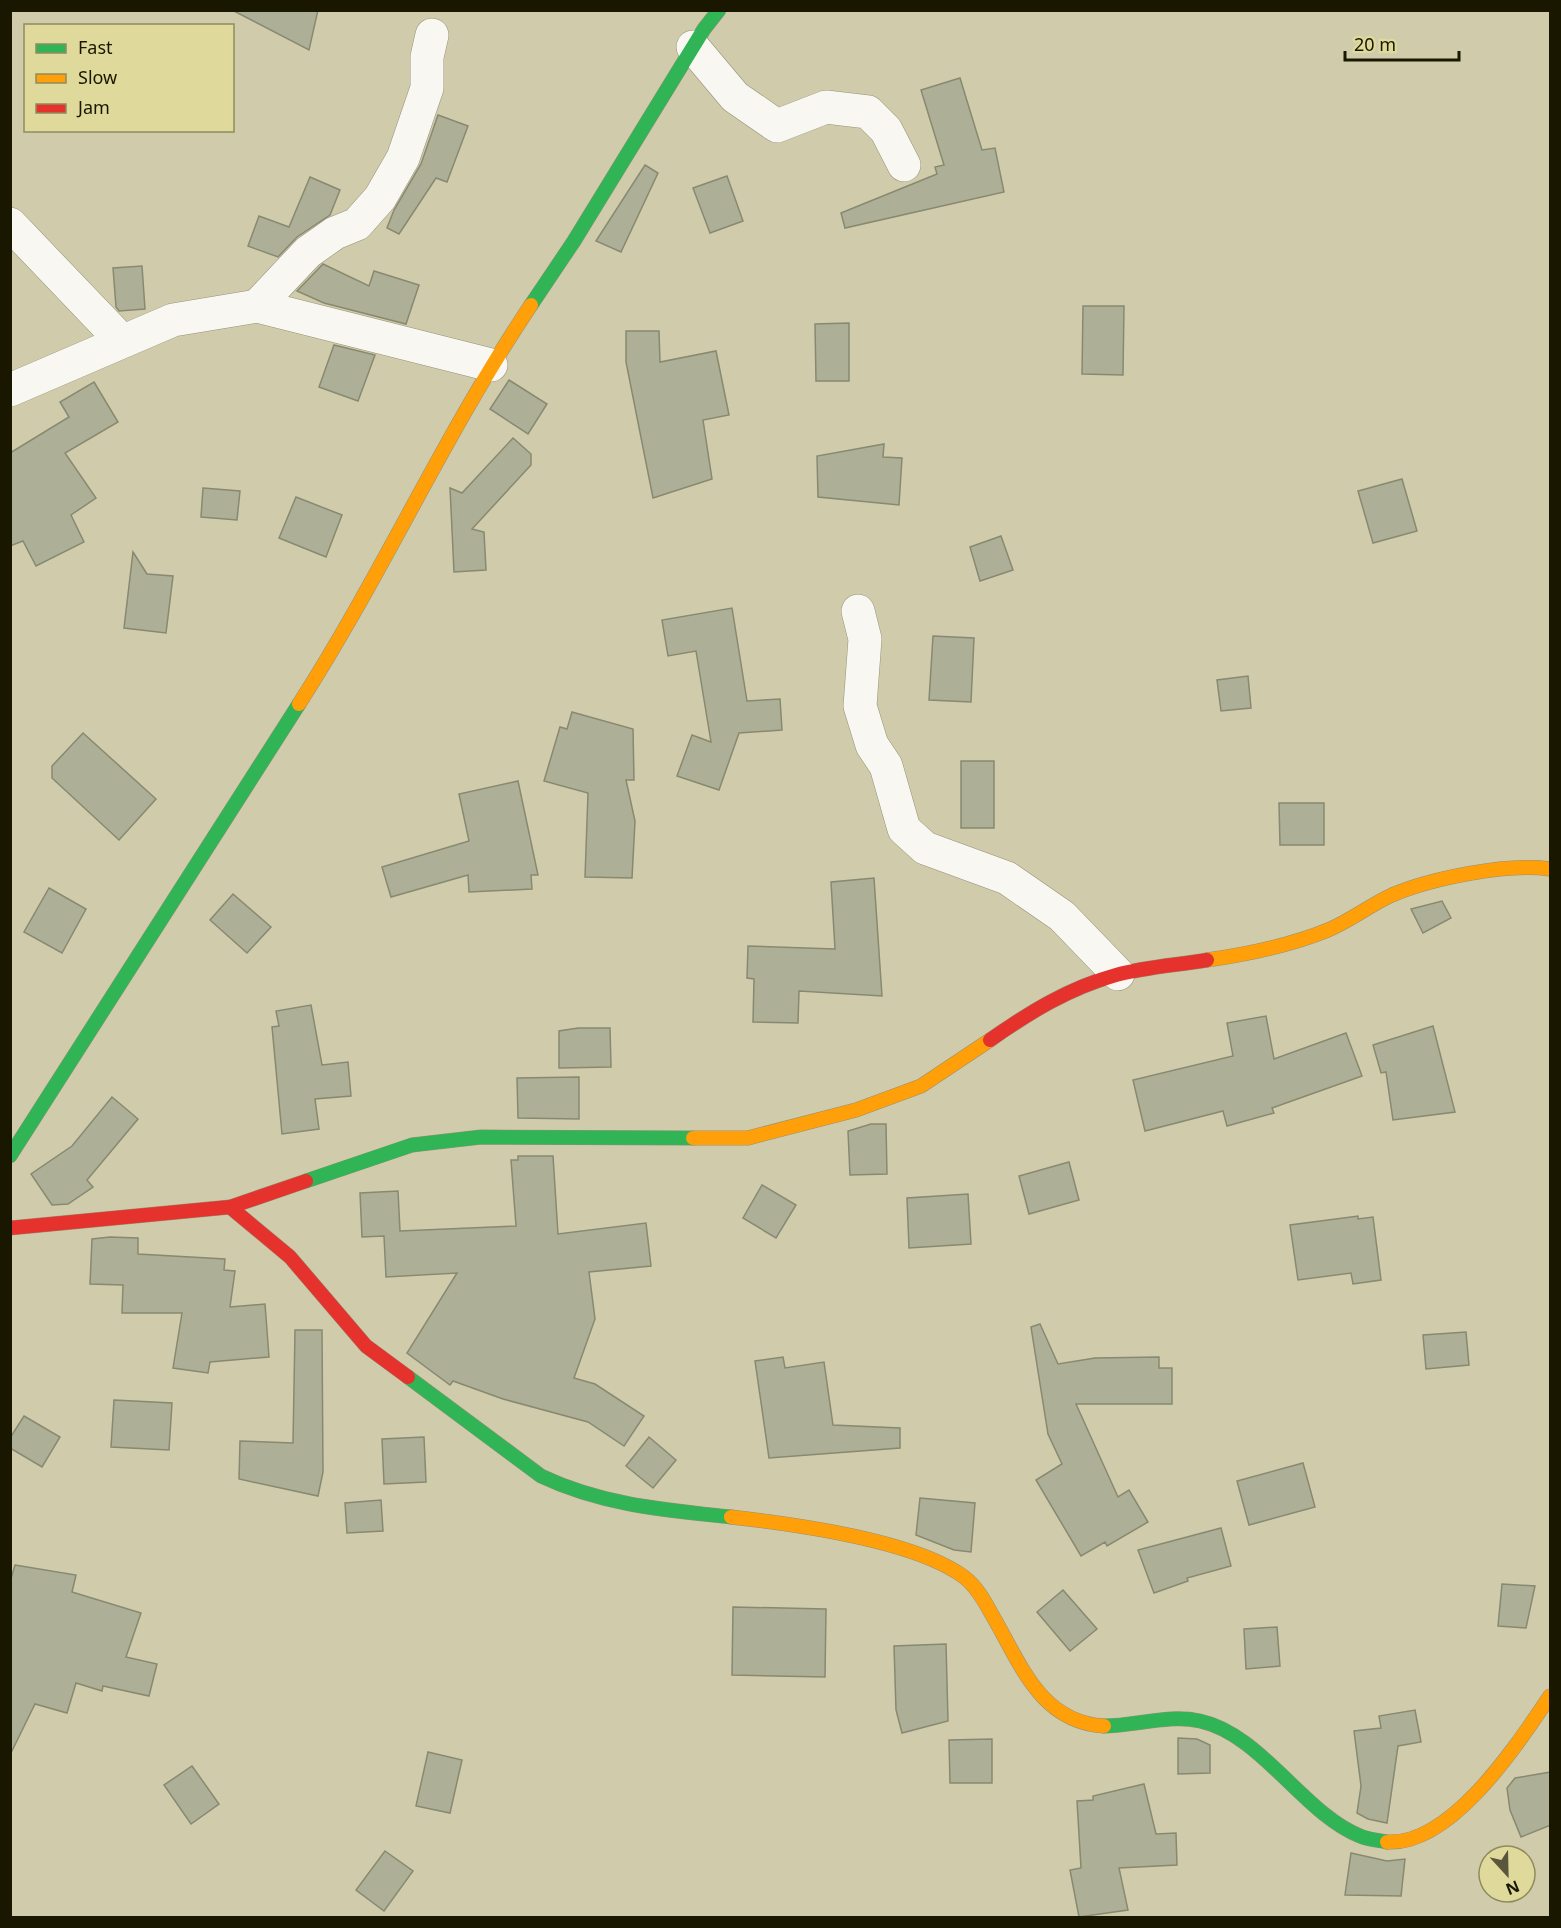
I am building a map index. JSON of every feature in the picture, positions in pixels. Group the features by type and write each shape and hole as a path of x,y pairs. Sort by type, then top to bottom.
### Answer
{"street":[{"path":"10,1156 333,651 491,364 574,241 718,10"},
{"path":"257,306 308,252 335,233 357,224 380,198 403,158 427,88 427,57 432,35"},
{"path":"693,47 735,97 777,126 826,107 868,112 886,130 904,165"},
{"path":"10,224 122,341"},
{"path":"10,390 173,320 257,306 491,364"},
{"path":"858,611 865,639 860,706 872,745 886,766 904,829 925,848 1007,878 1062,916 1118,974"},
{"path":"10,1228 230,1207 412,1144 481,1137 748,1138 856,1110 921,1086 958,1063 1029,1012 1076,988 1118,974 1263,952 1329,930 1393,895 1461,876 1519,867 1551,869"},
{"path":"230,1207 291,1257 366,1346 541,1476 565,1489 624,1505 840,1533 937,1562 959,1573 974,1587 1010,1653 1035,1690 1056,1711 1072,1722 1096,1726 1197,1720 1221,1728 1336,1821 1361,1837 1383,1844 1400,1843 1439,1826 1475,1794 1510,1755 1551,1696"}],"building":[{"path":"232,10 318,10 309,50"},
{"path":"960,78 982,150 995,148 1004,192 845,228 841,213 937,174 935,167 944,165 921,90"},
{"path":"438,115 468,126 447,182 436,178 399,234 387,228 394,210 421,164"},
{"path":"645,165 658,173 621,252 596,241"},
{"path":"727,176 743,221 710,233 693,188"},
{"path":"310,177 340,190 330,215 297,237 278,257 248,246 259,216 289,227"},
{"path":"323,264 369,286 374,271 419,285 406,324 324,303 297,291"},
{"path":"142,266 145,309 119,311 116,307 113,268"},
{"path":"1083,306 1124,306 1123,375 1082,374"},
{"path":"849,323 849,381 816,381 815,324"},
{"path":"626,331 659,331 660,362 716,351 729,415 703,420 712,479 653,498 626,362"},
{"path":"334,345 375,355 358,401 319,387"},
{"path":"509,380 547,404 528,434 490,409"},
{"path":"94,382 118,422 65,453 96,498 71,515 84,542 36,566 23,541 10,546 10,453 69,417 60,402"},
{"path":"513,438 531,454 531,465 472,529 484,532 486,570 454,572 450,488 462,493"},
{"path":"884,444 883,457 902,458 899,505 818,497 817,456"},
{"path":"1402,479 1417,531 1373,543 1358,491"},
{"path":"203,488 240,491 237,520 201,517"},
{"path":"296,497 342,515 326,557 279,538"},
{"path":"1001,536 1013,570 980,581 970,547"},
{"path":"133,552 147,574 173,576 166,633 124,628"},
{"path":"732,608 747,701 780,699 782,730 739,733 719,790 677,776 692,735 711,742 696,651 668,656 662,620"},
{"path":"933,636 974,638 971,702 929,700"},
{"path":"1248,676 1251,708 1221,711 1217,680"},
{"path":"572,712 633,729 634,780 626,780 635,821 632,878 585,877 588,793 544,781 560,727 567,729"},
{"path":"83,733 156,799 119,840 52,778 52,766"},
{"path":"961,761 994,761 994,828 961,828"},
{"path":"518,781 538,875 531,875 532,889 469,892 468,875 391,897 382,867 469,841 459,794"},
{"path":"1279,803 1324,803 1324,845 1280,845"},
{"path":"874,878 882,996 799,991 798,1023 753,1022 754,979 747,978 748,946 835,949 831,882"},
{"path":"49,888 86,909 62,953 24,932"},
{"path":"233,894 271,927 247,953 210,920"},
{"path":"1442,901 1451,918 1423,933 1411,909"},
{"path":"311,1005 322,1065 348,1062 351,1096 315,1099 319,1129 282,1134 272,1027 279,1026 276,1011"},
{"path":"1266,1016 1274,1059 1346,1033 1362,1076 1272,1108 1274,1113 1227,1126 1223,1111 1145,1131 1133,1080 1233,1056 1227,1023"},
{"path":"1433,1026 1455,1112 1393,1120 1386,1072 1381,1073 1373,1045"},
{"path":"578,1028 610,1028 611,1067 559,1068 559,1031"},
{"path":"579,1077 579,1119 518,1118 517,1078"},
{"path":"112,1097 138,1119 87,1180 93,1187 68,1204 52,1205 31,1174 72,1146"},
{"path":"871,1124 886,1124 887,1174 850,1175 848,1131"},
{"path":"518,1156 553,1156 558,1234 646,1223 651,1266 589,1272 595,1319 574,1378 595,1384 644,1416 624,1446 588,1422 503,1399 453,1381 450,1385 407,1353 457,1273 386,1277 384,1236 362,1237 360,1193 398,1191 400,1231 516,1226 511,1160 518,1160"},
{"path":"1069,1162 1079,1200 1029,1214 1019,1176"},
{"path":"762,1185 796,1205 776,1238 743,1218"},
{"path":"968,1194 971,1244 909,1248 907,1198"},
{"path":"1358,1216 1358,1219 1373,1217 1381,1280 1353,1284 1351,1273 1298,1280 1290,1225"},
{"path":"138,1238 138,1254 225,1259 224,1270 235,1271 230,1307 265,1304 269,1357 210,1362 208,1373 173,1368 182,1313 122,1313 123,1285 90,1284 92,1239"},
{"path":"1040,1324 1058,1364 1095,1358 1159,1357 1159,1368 1172,1368 1172,1404 1076,1404 1118,1497 1129,1490 1148,1522 1107,1546 1105,1542 1081,1556 1036,1480 1062,1464 1048,1434 1031,1327"},
{"path":"295,1330 322,1330 323,1472 318,1496 239,1479 240,1441 293,1443"},
{"path":"1466,1332 1469,1365 1426,1369 1423,1335"},
{"path":"783,1357 785,1368 824,1362 833,1425 900,1428 900,1448 769,1458 755,1361"},
{"path":"114,1400 172,1403 169,1450 111,1447"},
{"path":"24,1416 60,1437 42,1467 10,1448 10,1438"},
{"path":"424,1437 426,1482 384,1484 382,1439"},
{"path":"649,1437 676,1460 653,1488 626,1466"},
{"path":"1303,1463 1315,1507 1249,1525 1237,1481"},
{"path":"920,1498 975,1503 971,1552 954,1550 916,1535"},
{"path":"381,1500 383,1531 347,1533 345,1503"},
{"path":"1221,1528 1231,1566 1187,1578 1188,1581 1154,1593 1138,1550"},
{"path":"15,1565 76,1575 72,1592 141,1613 126,1657 157,1664 149,1696 103,1686 102,1691 76,1683 67,1713 35,1704 10,1755 10,1582"},
{"path":"1502,1584 1535,1586 1526,1628 1498,1626"},
{"path":"1063,1590 1097,1629 1070,1651 1037,1612"},
{"path":"733,1607 826,1609 825,1677 732,1675"},
{"path":"1277,1627 1280,1666 1246,1669 1244,1629"},
{"path":"946,1644 948,1721 902,1733 896,1710 894,1646"},
{"path":"1415,1710 1421,1742 1398,1746 1387,1823 1368,1819 1357,1813 1361,1786 1354,1731 1381,1728 1379,1716"},
{"path":"1178,1738 1197,1739 1210,1745 1210,1773 1178,1774"},
{"path":"992,1739 992,1783 950,1783 949,1740"},
{"path":"428,1752 462,1760 450,1813 416,1806"},
{"path":"192,1766 219,1804 191,1824 164,1785"},
{"path":"1551,1772 1551,1825 1521,1837 1510,1810 1507,1788 1515,1778"},
{"path":"1144,1784 1156,1834 1176,1833 1177,1865 1119,1868 1128,1910 1079,1917 1070,1870 1081,1868 1077,1801 1093,1800 1093,1796"},
{"path":"385,1851 413,1871 384,1911 356,1890"},
{"path":"1351,1853 1387,1861 1405,1859 1401,1896 1345,1895"}],"traffic: fast":[{"path":"531,305 574,241 704,29 719,10"},
{"path":"10,1156 299,704"},
{"path":"306,1181 412,1145 481,1137 693,1138"},
{"path":"408,1377 541,1476 564,1486 634,1505 731,1517"},
{"path":"1104,1726 1188,1719 1222,1729 1243,1741 1263,1757 1320,1811 1340,1825 1363,1837 1387,1842"}],"traffic: slow":[{"path":"299,704 358,605 470,403 531,305"},
{"path":"1207,960 1299,941 1336,926 1392,895 1428,883 1492,870 1550,869"},
{"path":"693,1138 748,1138 856,1110 921,1086 990,1040"},
{"path":"731,1517 852,1536 915,1553 942,1564 964,1577 976,1589 1022,1669 1047,1701 1063,1714 1082,1722 1104,1726"},
{"path":"1387,1842 1411,1839 1435,1827 1459,1810 1502,1764 1550,1696"}],"traffic: jam":[{"path":"990,1040 1050,1002 1099,980 1138,970 1207,960"},
{"path":"10,1228 230,1207 306,1181"},
{"path":"230,1207 290,1257 366,1346 408,1377"}]}
